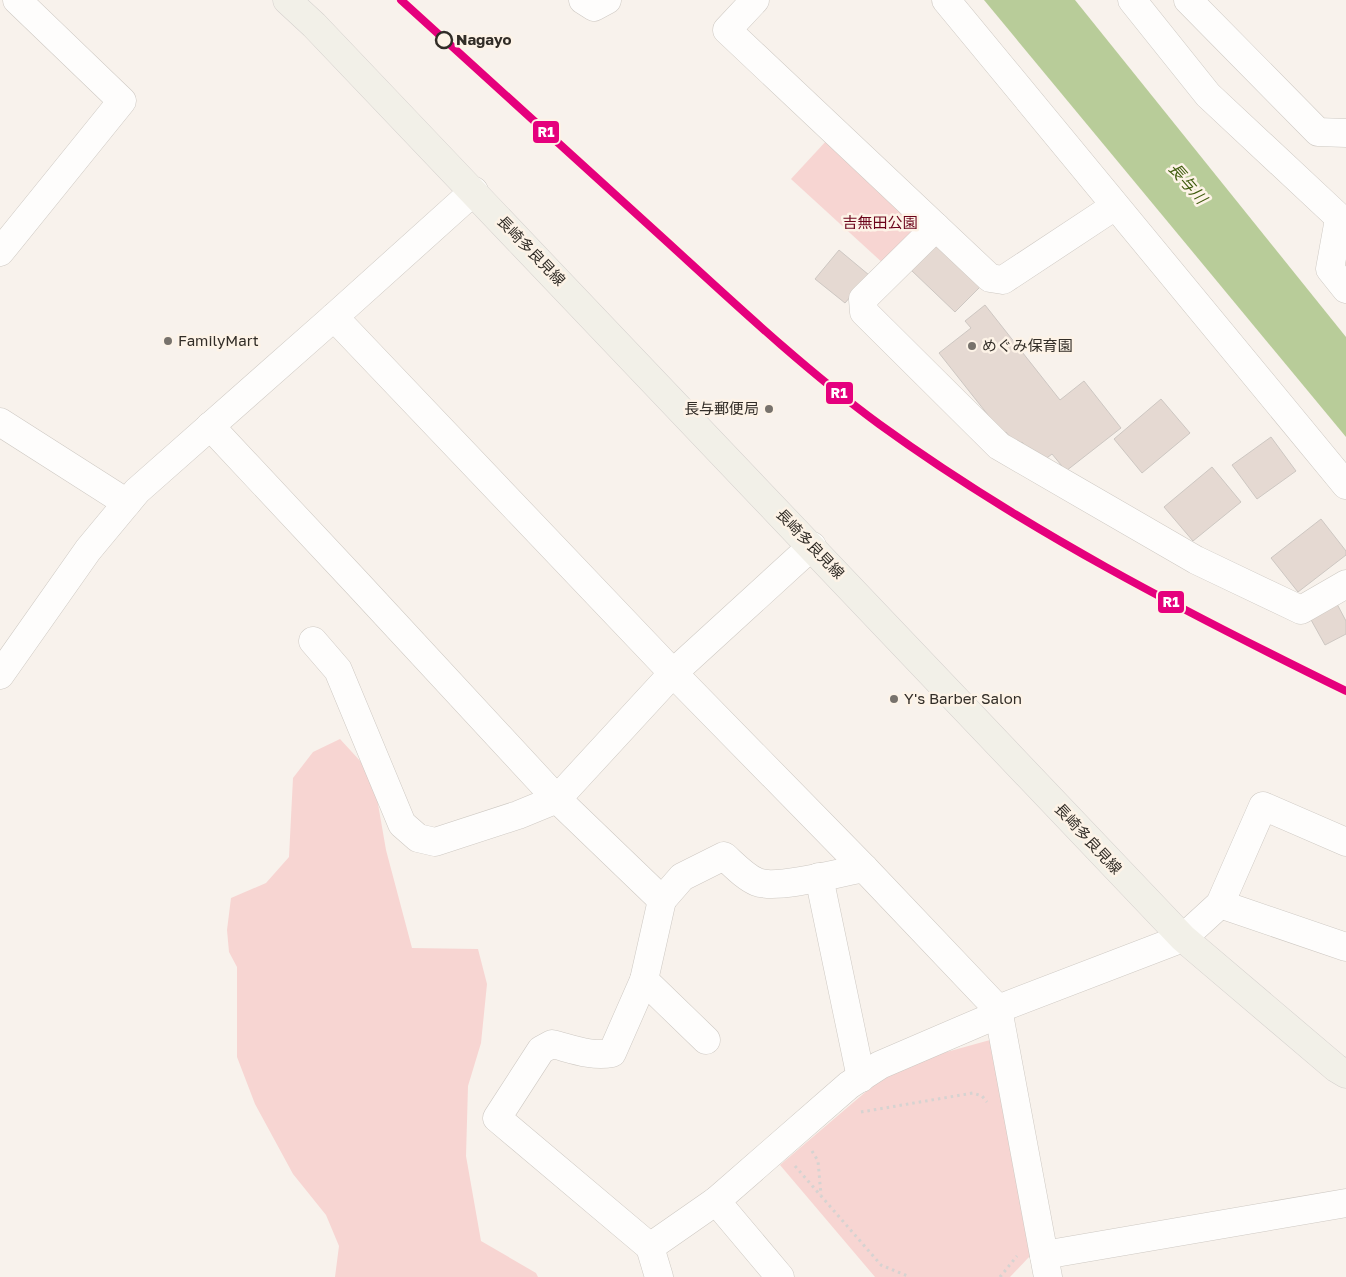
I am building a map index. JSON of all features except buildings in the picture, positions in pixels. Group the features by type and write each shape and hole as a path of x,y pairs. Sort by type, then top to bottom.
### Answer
{"main road":[{"name":"長崎多良見線","path":"287,0 314,25 474,191 1183,938 1336,1068 1346,1074"}],"street":[{"path":"0,252 122,101 17,0"},
{"path":"582,0 594,6 607,0"},
{"path":"755,0 727,30 990,278 1004,280 1115,206"},
{"path":"946,0 1346,486"},
{"path":"1132,0 1208,95 1343,221 1330,269 1346,289"},
{"path":"1188,0 1318,132 1346,133"},
{"path":"0,675 88,550 138,491 474,191"},
{"path":"936,227 863,299 864,312 999,446 1196,560 1301,610 1346,584"},
{"path":"334,317 673,673 864,868 999,1011 1037,1261 1346,1203"},
{"path":"0,422 128,503"},
{"path":"210,426 557,799 662,900"},
{"path":"313,641 338,670 402,824 418,838 435,842 518,815 557,799 673,673 812,546"},
{"path":"650,1247 716,1201 842,1092 880,1065 999,1011 1183,938 1220,904 1263,806 1346,842"},
{"path":"658,1277 650,1247 497,1118 541,1050 552,1044 587,1053 612,1053 644,980 662,900 682,877 724,856 758,883 785,884 864,868"},
{"path":"819,877 861,1078"},
{"path":"1220,904 1346,947"},
{"path":"644,980 706,1040"},
{"path":"716,1201 780,1277"}],"path":[{"path":"855,1113 973,1093 982,1096 990,1106"},
{"path":"806,1156 819,1144"},
{"path":"812,1151 818,1161 820,1195"},
{"path":"800,1161 795,1166 882,1265 910,1277"},
{"path":"1000,1277 1037,1261"}],"green space":[{"name":"吉無田公園","path":"828,139 923,225 885,265 791,179"},
{"path":"340,739 373,775 386,850 412,948 478,949 487,984 481,1043 468,1086 466,1156 481,1241 536,1273 538,1277 335,1277 339,1246 326,1215 293,1174 255,1104 237,1057 237,967 229,952 227,930 231,898 266,883 289,857 293,778 313,752"},
{"path":"990,1040 1030,1256 1010,1277 875,1277 780,1165 896,1066"}],"water":[{"name":"長与川","path":"984,0 1075,0 1346,337 1346,437"}],"transit line":[{"name":"R1","path":"401,0 769,334 879,424 934,463 1048,534 1107,568 1226,631 1346,691"}],"place":[{"name":"Nagayo","path":"444,40"},
{"name":"FamilyMart","path":"168,341"},
{"name":"めぐみ保育園","path":"972,346"},
{"name":"長与郵便局","path":"769,409"},
{"name":"Y's Barber Salon","path":"894,699"}]}
